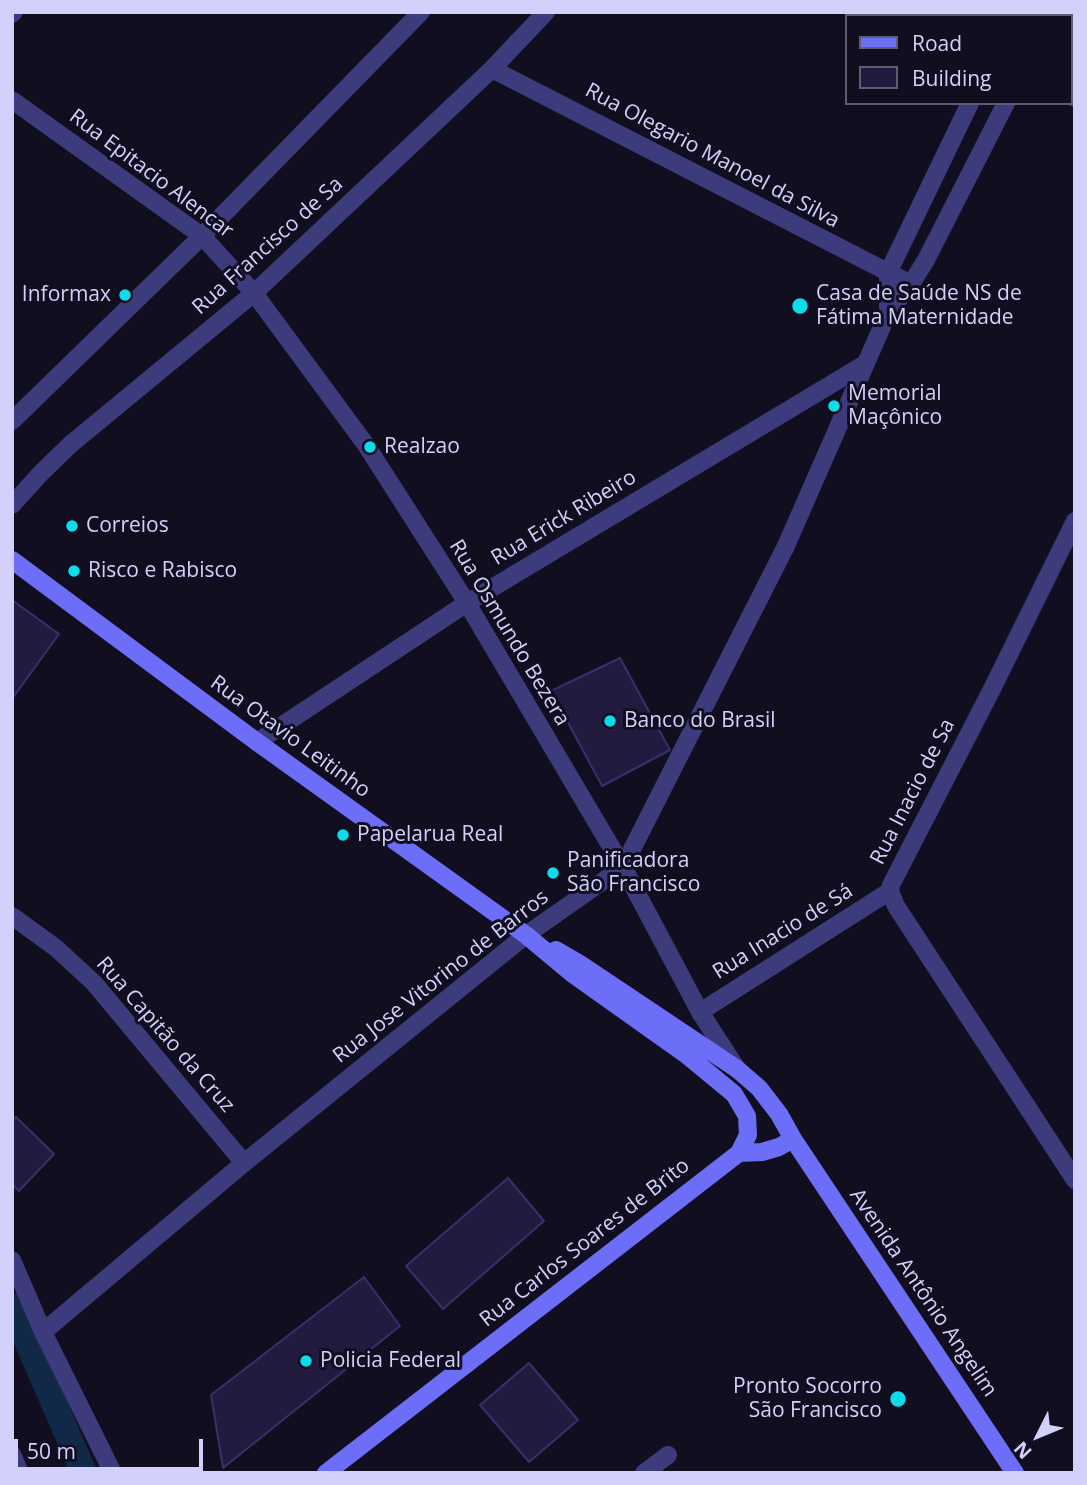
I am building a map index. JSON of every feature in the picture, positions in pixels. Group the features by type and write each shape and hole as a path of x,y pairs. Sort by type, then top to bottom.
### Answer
{"main road":[{"name":"Rua Otavio Leitinho","path":"12,560 257,742 526,935 574,975 688,1056 734,1094 745,1108 748,1135 739,1153"},
{"name":"Rua Otavio Leitinho","path":"542,948 558,951 580,964 737,1069 767,1099 793,1139"},
{"path":"739,1153 762,1152 793,1139"},
{"name":"Avenida Antônio Angelim","path":"793,1139 1015,1473"},
{"name":"Rua Carlos Soares de Brito","path":"326,1473 739,1153"}],"street":[{"path":"12,421 202,236 421,12"},
{"name":"Rua Francisco de Sa","path":"12,505 40,473 71,444 254,293 492,69 546,12"},
{"name":"Rua Olegario Manoel da Silva","path":"492,69 911,284"},
{"name":"Rua Epitacio Alencar","path":"12,100 202,236 254,293"},
{"name":"Rua Jose Vitorino de Barros","path":"43,1332 244,1163 526,935 623,867 786,546 888,313 911,284 1005,105"},
{"path":"967,110 992,131"},
{"name":"Rua Jose Vitorino de Barros","path":"888,313 888,273 967,110"},
{"name":"Rua Osmundo Bezera","path":"254,293 366,445 467,603 623,867 700,1012 737,1069"},
{"name":"Rua Erick Ribeiro","path":"257,742 467,603 865,364"},
{"name":"Rua Inacio de Sa","path":"1075,521 890,891 896,906 1075,1180"},
{"name":"Rua Inacio de Sá","path":"700,1012 890,891"},
{"name":"Rua Capitão da Cruz","path":"12,916 56,948 94,983 244,1163"},
{"path":"12,1260 43,1332 113,1473"},
{"path":"12,1454 20,1473"},
{"path":"644,1473 668,1455"}],"building":[{"path":"12,600 59,634 12,699"},
{"name":"Banco do Brasil","path":"620,658 670,750 602,786 551,691"},
{"path":"16,1117 54,1154 19,1191 12,1184 12,1121"},
{"path":"508,1178 544,1221 443,1309 406,1266"},
{"name":"Policia Federal","path":"364,1277 400,1326 223,1468 211,1395"},
{"path":"529,1363 578,1420 529,1462 480,1405"}],"waterway":[{"path":"12,1306 84,1473"}],"place":[{"name":"Informax","path":"125,295"},
{"name":"Casa de Saúde NS de Fátima Maternidade","path":"800,306"},
{"name":"Memorial Maçônico","path":"834,406"},
{"name":"Realzao","path":"370,447"},
{"name":"Correios","path":"72,526"},
{"name":"Risco e Rabisco","path":"74,571"},
{"name":"Banco do Brasil","path":"610,721"},
{"name":"Papelarua Real","path":"343,835"},
{"name":"Panificadora São Francisco","path":"553,873"},
{"name":"Policia Federal","path":"306,1361"},
{"name":"Pronto Socorro São Francisco","path":"898,1399"}]}
